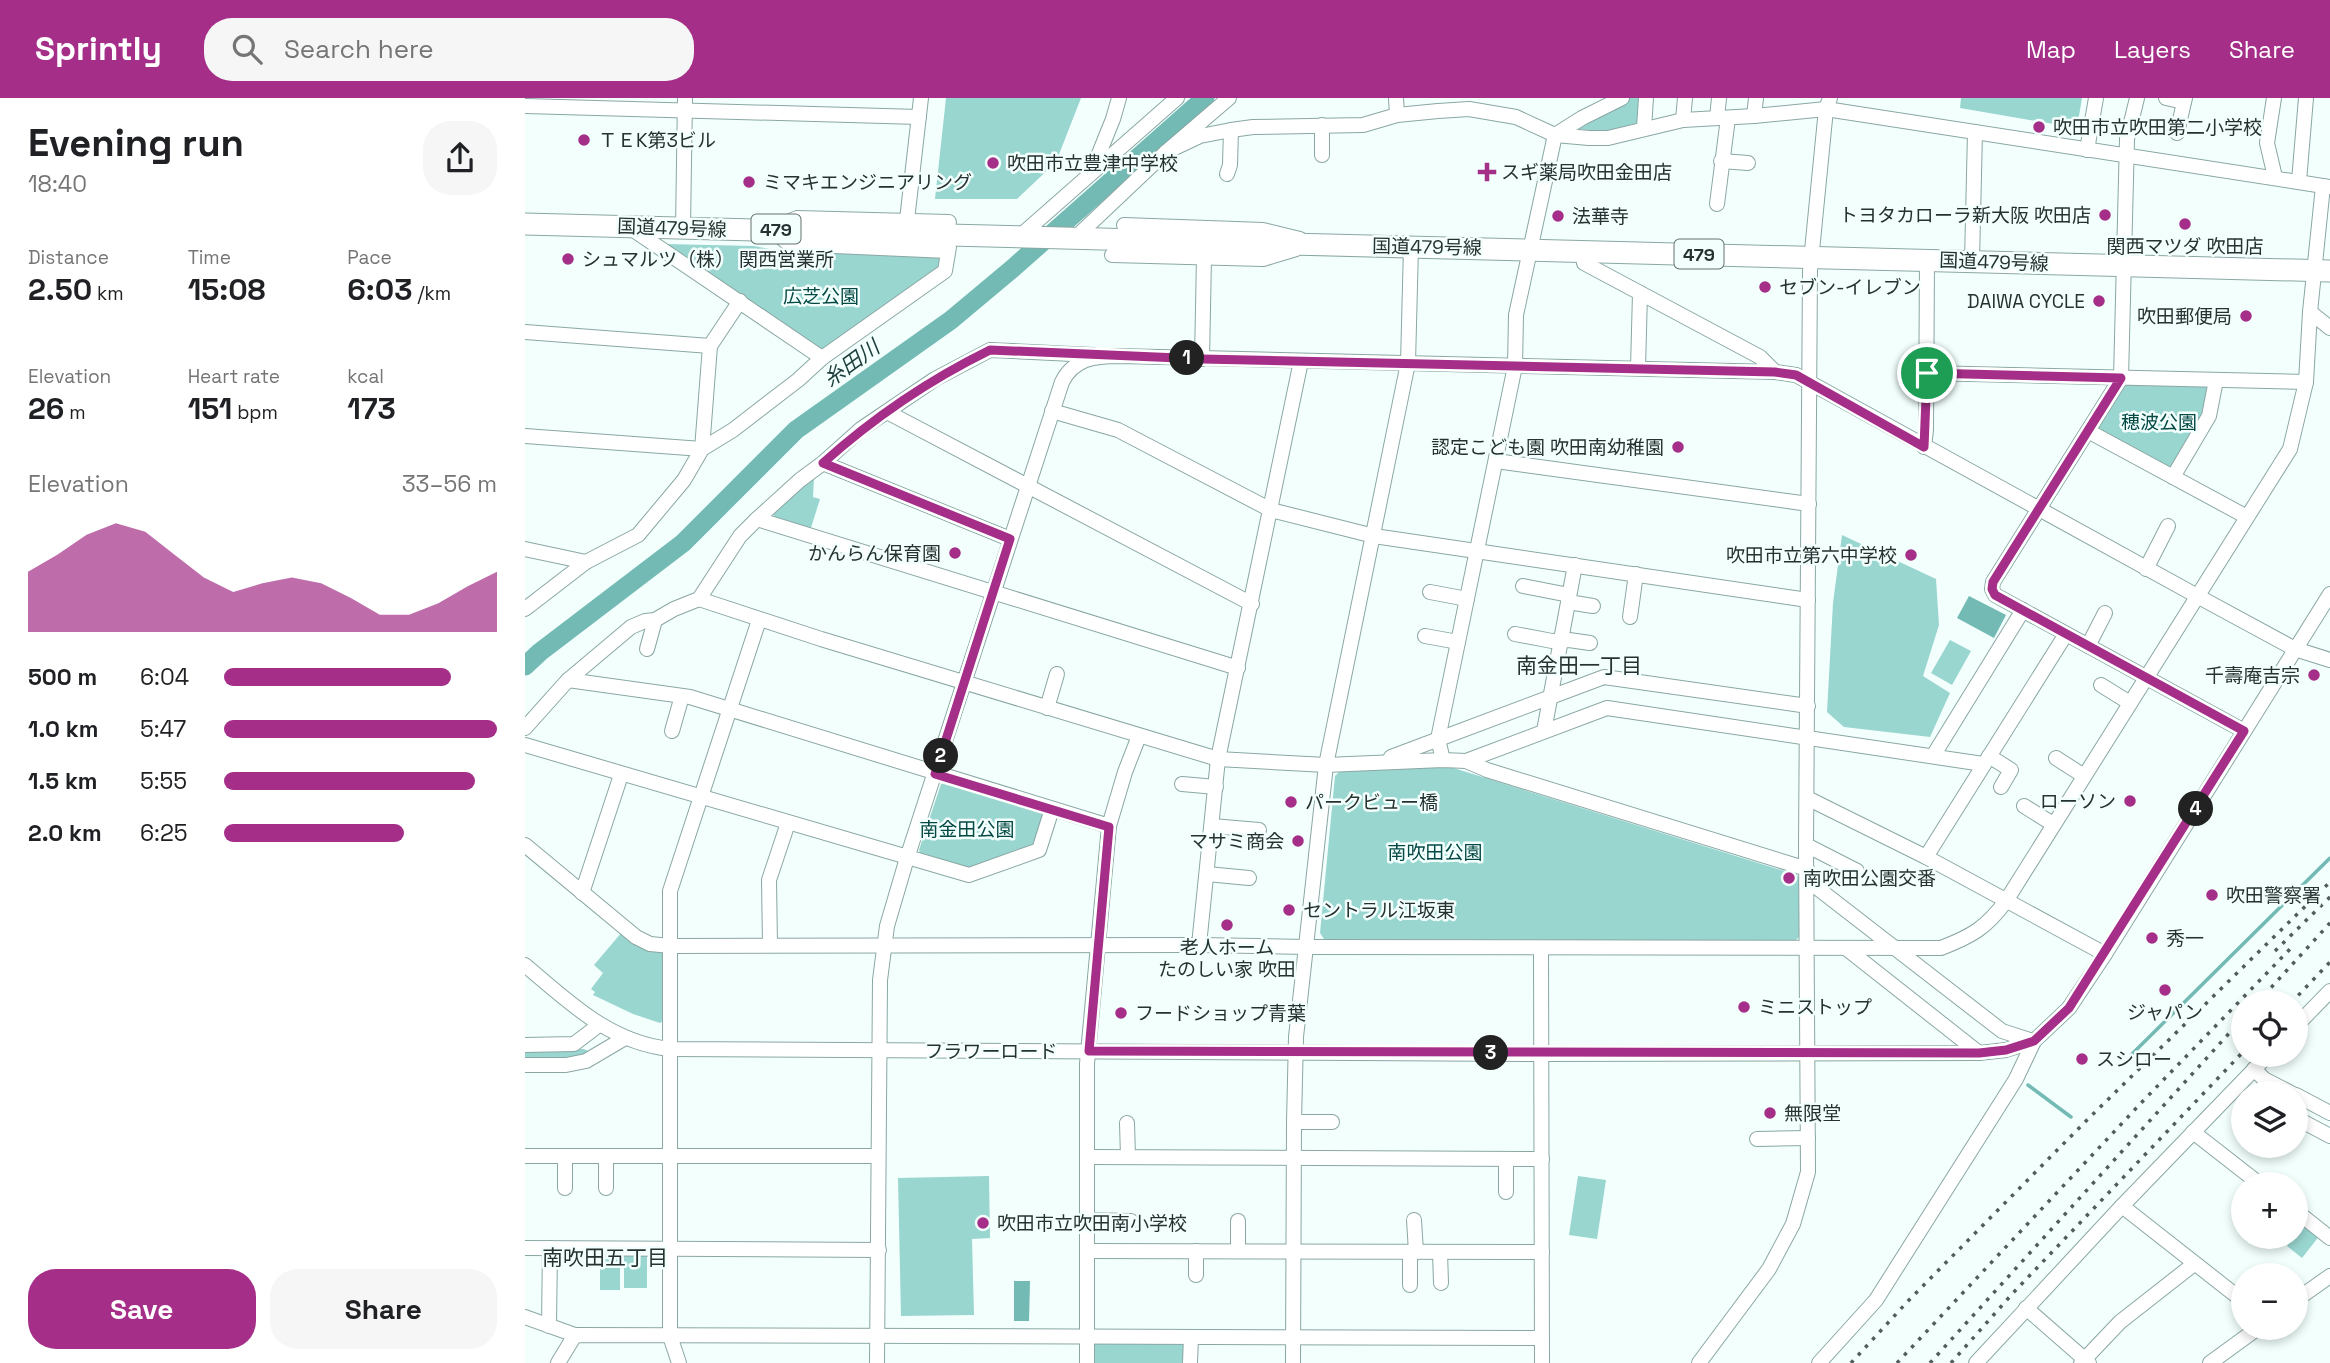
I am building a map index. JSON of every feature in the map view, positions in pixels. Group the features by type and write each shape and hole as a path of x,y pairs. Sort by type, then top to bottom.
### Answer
{"highway":[{"name":"国道479号線","path":"525,224 2323,270"}],"street":[{"path":"907,220 921,98"},
{"path":"1090,176 1119,98"},
{"path":"1150,120 1157,104 1164,98"},
{"path":"1023,237 1177,98"},
{"path":"1071,238 1229,98"},
{"path":"1396,98 1397,115"},
{"path":"1443,760 1438,739 1515,366 1516,315 1555,135 1622,98"},
{"path":"1644,128 1646,98"},
{"path":"1683,120 1685,98"},
{"path":"1717,204 1722,118 1719,98"},
{"path":"1754,116 1756,98"},
{"path":"2087,150 2096,98"},
{"path":"2137,98 2127,139 2121,378 1993,582 1992,589 1995,595 2244,731"},
{"path":"2166,98 2185,100 2177,133"},
{"path":"2274,98 2267,143 2275,177"},
{"path":"2299,181 2306,98"},
{"path":"525,845 636,937 650,944 671,946 1941,948 1972,936 1992,920 2290,449 2306,382 2310,312 2323,270 2326,187 1975,132 1828,103 1793,105 1754,116 1683,120 1608,138 1555,135 1517,117 1469,104 1397,115 1363,125 1253,127 1231,130 1200,136 1166,152"},
{"path":"1699,1363 1769,1269 1793,1224 1808,1172 1807,737 1811,257 1828,103"},
{"path":"525,106 685,105 919,117"},
{"path":"683,228 685,105"},
{"path":"1322,125 1322,155"},
{"path":"1227,174 1231,130"},
{"path":"1972,261 1975,132"},
{"path":"1721,161 1748,163"},
{"path":"525,436 702,449 733,430 822,358 946,271 949,249 789,244 771,229 796,218 949,222"},
{"path":"1124,225 1263,230 1295,236 1313,245"},
{"path":"628,226 822,358"},
{"path":"1112,255 1263,259 1313,245"},
{"path":"1293,1363 1295,1051 1326,765 1408,363 1411,247"},
{"path":"1582,250 1584,263 1760,357 1775,372"},
{"path":"1202,359 1203,257"},
{"path":"1924,447 1927,260"},
{"path":"1638,368 1640,293"},
{"path":"525,609 586,562 638,535 684,480 702,449 710,346 740,301"},
{"path":"2310,312 2330,328"},
{"path":"525,332 710,346"},
{"path":"525,728 568,680 631,627 655,620 699,599 740,536 800,480 862,429 935,379 990,350 1202,359 1638,368 1796,375 2197,597 2295,649 2330,660"},
{"path":"877,1363 880,980 887,926 1062,382 1073,367 1089,358 1119,356"},
{"path":"1199,945 1218,759 1301,360"},
{"path":"1927,373 2306,382"},
{"path":"2173,477 2209,416 2216,380"},
{"path":"1052,411 1118,430 1271,510 1374,536 1808,600"},
{"path":"887,412 1252,604"},
{"path":"2088,431 2247,517"},
{"path":"1496,461 1809,504"},
{"path":"823,463 1010,539"},
{"path":"757,519 1238,668"},
{"path":"2146,569 2168,526"},
{"path":"525,549 586,562"},
{"path":"1543,731 1575,565"},
{"path":"1630,617 1636,574"},
{"path":"1523,586 1593,606"},
{"path":"1430,592 1467,599"},
{"name":"フラワーロード","path":"525,965 599,1025 644,1045 670,1049 1542,1054 1979,1053 2006,1050 2034,1041 2069,1008 2330,594"},
{"path":"699,599 965,684 1218,759 1326,765 1466,761 1807,875 1893,949 2006,1034 2034,1041 2015,1079 1876,1300 1819,1363"},
{"path":"1933,756 2023,610"},
{"path":"2088,646 2105,613"},
{"path":"647,649 655,620"},
{"path":"679,1363 670,1336 670,891 759,620"},
{"path":"1515,634 1590,643"},
{"path":"1926,857 2066,634"},
{"path":"1425,636 1458,642"},
{"path":"1047,708 1057,674"},
{"path":"1379,762 1604,677 1808,706"},
{"path":"568,680 682,695 730,708 1109,827"},
{"path":"2101,685 2130,702"},
{"path":"672,731 682,695"},
{"path":"1466,761 1607,708 1933,756 1986,760 2011,770 2001,787"},
{"path":"1087,1363 1089,1051 1109,827 1139,736"},
{"path":"525,745 969,875 1039,850 1052,809"},
{"path":"2056,758 2084,776"},
{"path":"582,893 621,775"},
{"path":"1182,784 1216,787"},
{"path":"1807,798 1926,857 2105,954"},
{"path":"2024,806 2053,824"},
{"path":"770,945 769,880 787,823"},
{"path":"1212,826 1259,830"},
{"path":"1807,845 1857,871"},
{"path":"1207,874 1249,878"},
{"path":"1541,948 1542,1363"},
{"path":"1847,949 1979,1053"},
{"path":"2308,1014 2330,991"},
{"path":"525,1045 572,1045 599,1025"},
{"path":"525,1065 566,1065 586,1061 625,1038"},
{"path":"2249,1081 2254,1069 2268,1081"},
{"path":"1976,1363 2193,1132 2231,1101"},
{"path":"2308,1102 2330,1113"},
{"path":"1294,1122 1332,1122"},
{"path":"1127,1123 1128,1157"},
{"path":"2308,1124 2330,1136"},
{"path":"2193,1132 2244,1172"},
{"path":"1757,1139 1808,1139"},
{"path":"525,1156 878,1156"},
{"path":"565,1156 565,1188"},
{"path":"606,1156 606,1188"},
{"path":"1089,1157 1542,1159"},
{"path":"1506,1158 1506,1192"},
{"path":"2122,1206 2231,1292"},
{"path":"1089,1220 1131,1221"},
{"path":"1410,1285 1415,1220"},
{"path":"1238,1221 1238,1251"},
{"path":"2308,1221 2330,1238"},
{"path":"525,1248 879,1250"},
{"path":"549,1326 550,1248"},
{"path":"1088,1251 1542,1252"},
{"path":"1196,1251 1196,1275"},
{"path":"1440,1252 1441,1283"},
{"path":"2026,1308 2085,1362 2120,1322 2194,1264"},
{"path":"2308,1292 2330,1276"},
{"path":"525,1317 575,1335 1542,1338"},
{"path":"558,1363 575,1335"},
{"path":"1190,1363 1191,1337"},
{"path":"2211,1363 2242,1340"}],"green space":[{"name":"吹田市立豊津中学校","path":"946,98 1081,98 1056,162 1017,199 935,199"},
{"path":"1628,98 1640,98 1637,123 1608,131 1572,129"},
{"path":"1961,98 2082,98 2077,128 1960,108"},
{"name":"広芝公園","path":"664,244 754,246 780,251 938,254 941,267 826,349 820,350"},
{"name":"穂波公園","path":"2124,384 2205,384 2210,390 2205,415 2174,467 2167,468 2100,430 2098,425"},
{"path":"814,478 813,497 820,499 810,531 775,521 773,511"},
{"path":"1842,535 1936,579 1939,625 1923,676 1950,693 1930,737 1844,727 1827,712 1833,603"},
{"path":"1950,640 1971,651 1952,685 1931,673"},
{"name":"南吹田公園","path":"1447,766 1797,875 1800,880 1799,937 1795,941 1324,939 1320,933 1335,776 1340,771"},
{"name":"南金田公園","path":"947,781 1041,810 1044,817 1035,845 967,870 921,856 919,850 941,784"},
{"path":"622,932 661,951 665,956 665,1019 660,1023 633,1014 593,995 595,992 591,989 603,973 594,965"},
{"path":"525,1049 584,1049 588,1054 586,1057 525,1061"},
{"path":"989,1176 990,1238 972,1239 974,1315 901,1316 898,1178"},
{"path":"1578,1176 1606,1180 1597,1239 1569,1235"},
{"path":"2308,1226 2320,1235 2302,1258 2291,1249 2308,1249"},
{"path":"624,1255 647,1255 647,1288 624,1288"},
{"path":"600,1259 620,1259 620,1290 600,1290"},
{"path":"1096,1341 1182,1342 1187,1346 1186,1363 1091,1363 1091,1347"}],"shaded area":[{"path":"1969,596 2006,615 1994,638 1957,618"},
{"path":"1014,1281 1030,1281 1029,1321 1014,1321"}],"waterway":[{"name":"糸田川","path":"525,666 683,543 796,430 951,320 1205,98"},
{"path":"2131,1055 2330,858"},
{"path":"2028,1085 2071,1117"}],"railway":[{"path":"1851,1363 1909,1300 2086,1121 2330,882"},
{"path":"2275,951 2330,897"},
{"path":"2269,990 2330,923"},
{"path":"1897,1363 2293,946"},
{"path":"2303,990 2330,962"},
{"path":"1930,1363 2231,1031"},
{"path":"1951,1363 2013,1293 2231,1065"}],"place":[{"name":"吹田市立吹田第二小学校","path":"2039,127"},
{"name":"ＴＥK第3ビル","path":"584,140"},
{"name":"吹田市立豊津中学校","path":"993,163"},
{"name":"スギ薬局吹田金田店","path":"1487,172"},
{"name":"ミマキエンジニアリング","path":"749,182"},
{"name":"トヨタカローラ新大阪 吹田店","path":"2105,215"},
{"name":"法華寺","path":"1558,216"},
{"name":"関西マツダ 吹田店","path":"2185,224"},
{"name":"シュマルツ（株） 関西営業所","path":"568,259"},
{"name":"セブン-イレブン","path":"1765,287"},
{"name":"DAIWA CYCLE","path":"2099,301"},
{"name":"吹田郵便局","path":"2246,316"},
{"name":"認定こども園 吹田南幼稚園","path":"1678,447"},
{"name":"かんらん保育園","path":"955,553"},
{"name":"吹田市立第六中学校","path":"1911,555"},
{"name":"千壽庵吉宗","path":"2314,675"},
{"name":"ローソン","path":"2130,801"},
{"name":"パークビュー橋","path":"1291,802"},
{"name":"マサミ商会","path":"1298,841"},
{"name":"南吹田公園交番","path":"1789,878"},
{"name":"吹田警察署","path":"2212,895"},
{"name":"セントラル江坂東","path":"1289,910"},
{"name":"老人ホーム たのしい家 吹田","path":"1227,925"},
{"name":"秀一","path":"2152,938"},
{"name":"ジャパン","path":"2165,990"},
{"name":"ミニストップ","path":"1744,1007"},
{"name":"フードショップ青葉","path":"1121,1013"},
{"name":"スシロー","path":"2082,1059"},
{"name":"無限堂","path":"1770,1113"},
{"name":"吹田市立吹田南小学校","path":"983,1223"}],"district":[{"name":"南金田一丁目","path":"1579,665"},
{"name":"南吹田五丁目","path":"605,1257"}],"route":[{"path":"990,350 1202,359 1775,372 1796,375 1924,447 1927,373 2121,378 1993,582 1992,589 1995,595 2244,731 2069,1008 2034,1041 2006,1050 1979,1053 1089,1051 1109,827 935,774 1010,539 823,463 862,429 935,379 990,350"}]}
